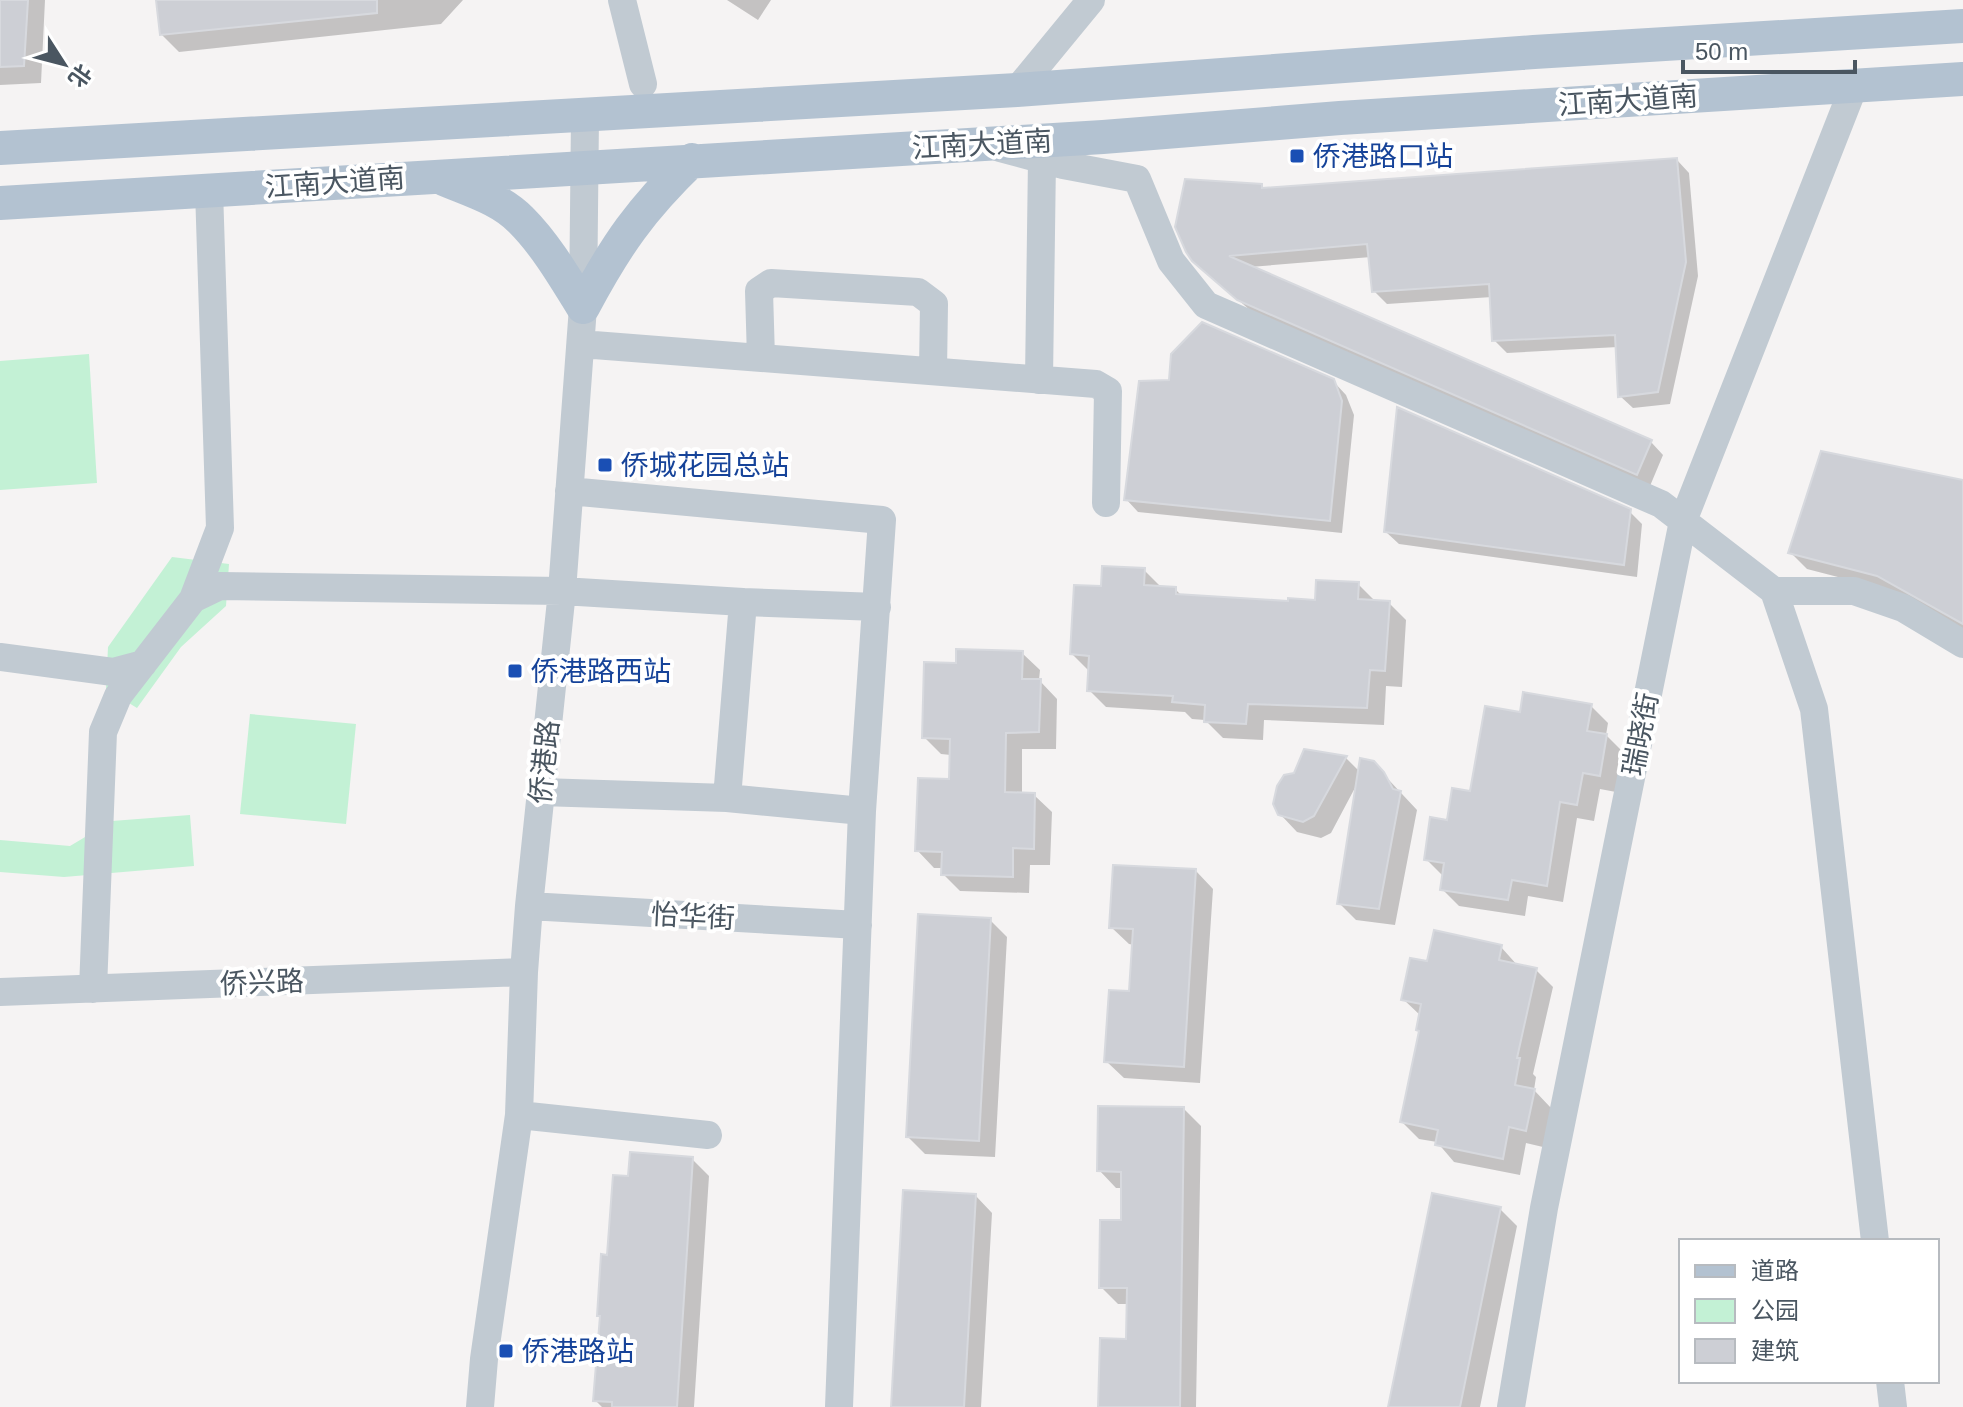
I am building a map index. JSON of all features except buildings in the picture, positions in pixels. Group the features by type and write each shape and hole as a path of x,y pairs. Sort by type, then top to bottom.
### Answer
{"main road":[{"name":"江南大道南","path":"0,148 1017,90 1534,52 1963,26"},
{"name":"江南大道南","path":"0,203 984,144 1963,79"},
{"path":"436,175 499,203 521,219 541,243 583,307 632,223 692,160"}],"street":[{"path":"622,0 643,84"},
{"path":"1017,90 1091,0"},
{"name":"瑞晓街","path":"1511,1407 1544,1208 1683,521 1854,86"},
{"name":"侨港路","path":"480,1407 519,1115 529,906 562,591 583,307 585,116"},
{"path":"984,144 1137,179 1171,261 1206,305 1661,504 1774,591 1814,709 1875,1239"},
{"path":"1039,380 1042,159"},
{"path":"93,989 103,732 118,696 193,599 220,528 209,190"},
{"path":"761,358 759,291 771,283 918,292 934,304 933,371"},
{"path":"581,344 1096,384 1108,391 1106,503"},
{"path":"569,491 882,520 862,811 839,1407"},
{"path":"193,599 220,586 562,591 877,607"},
{"path":"1774,591 1854,591 1903,608 1963,644"},
{"path":"727,798 743,602"},
{"path":"0,657 113,672 143,664"},
{"path":"541,792 727,798 862,811"},
{"name":"怡华街","path":"529,906 858,925"},
{"name":"侨兴路","path":"0,992 524,972"},
{"path":"519,1115 708,1135"},
{"path":"1890,1383 1893,1407"}],"green space":[{"path":"89,354 97,483 0,490 0,361"},
{"path":"172,557 229,564 226,606 181,647 137,708 106,689 108,647"},
{"path":"250,714 356,724 346,824 240,814"},
{"path":"190,815 194,866 64,877 0,872 0,840 70,846 112,821"}],"place":[{"name":"侨港路口站","path":"1297,156"},
{"name":"侨城花园总站","path":"605,465"},
{"name":"侨港路西站","path":"515,671"},
{"name":"侨港路站","path":"506,1351"}]}
